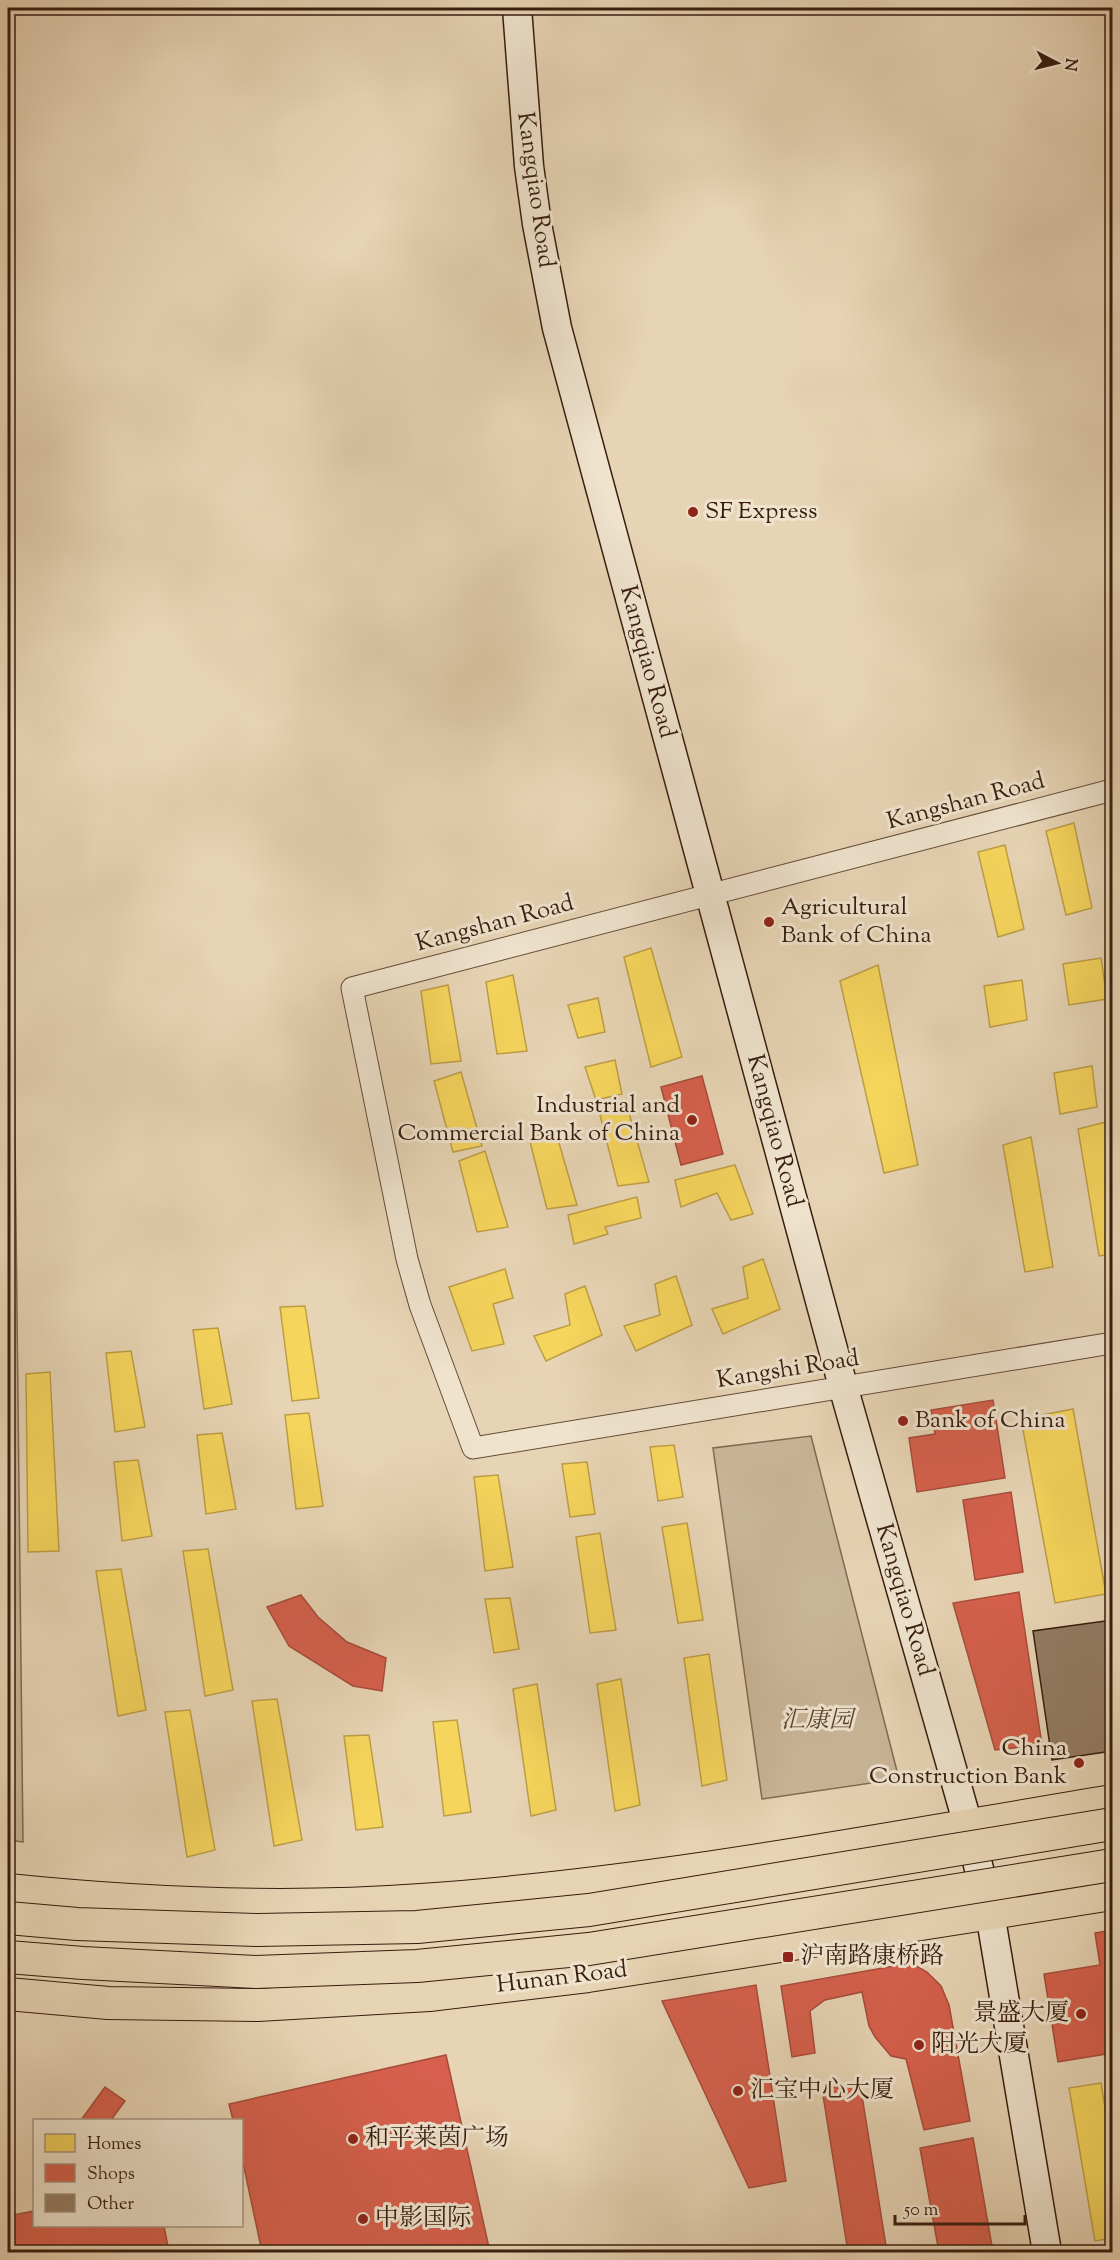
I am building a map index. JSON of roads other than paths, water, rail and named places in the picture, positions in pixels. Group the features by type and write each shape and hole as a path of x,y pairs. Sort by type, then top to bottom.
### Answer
{"main road":[{"name":"Kangqiao Road","path":"517,8 529,166 539,236 557,328 843,1386 968,1825 990,1913 1047,2253"},
{"path":"8,1890 81,1898 260,1905 419,1900 578,1886 1113,1801"},
{"path":"8,1918 76,1924 257,1930 417,1928 589,1910 1113,1824"},
{"path":"8,1957 256,1972 417,1966 589,1949 1113,1865"},
{"name":"Hunan Road","path":"8,1994 108,2003 258,2005 429,1995 588,1976 1113,1894"}],"street":[{"name":"Kangshan Road","path":"473,1448 420,1305 406,1259 352,988 1113,790"},
{"name":"Kangshi Road","path":"473,1448 1113,1343"}],"place":[{"name":"SF Express","path":"693,512"},
{"name":"Agricultural Bank of China","path":"769,922"},
{"name":"Industrial and Commercial Bank of China","path":"692,1120"},
{"name":"Bank of China","path":"903,1421"},
{"name":"China Construction Bank","path":"1079,1763"},
{"name":"沪南路康桥路","path":"788,1957"},
{"name":"景盛大厦","path":"1081,2014"},
{"name":"阳光大厦","path":"919,2045"},
{"name":"汇宝中心大厦","path":"738,2091"},
{"name":"和平莱茵广场","path":"353,2139"},
{"name":"中影国际","path":"363,2219"}],"park label":[{"name":"汇康园","path":"817,1721"}]}
